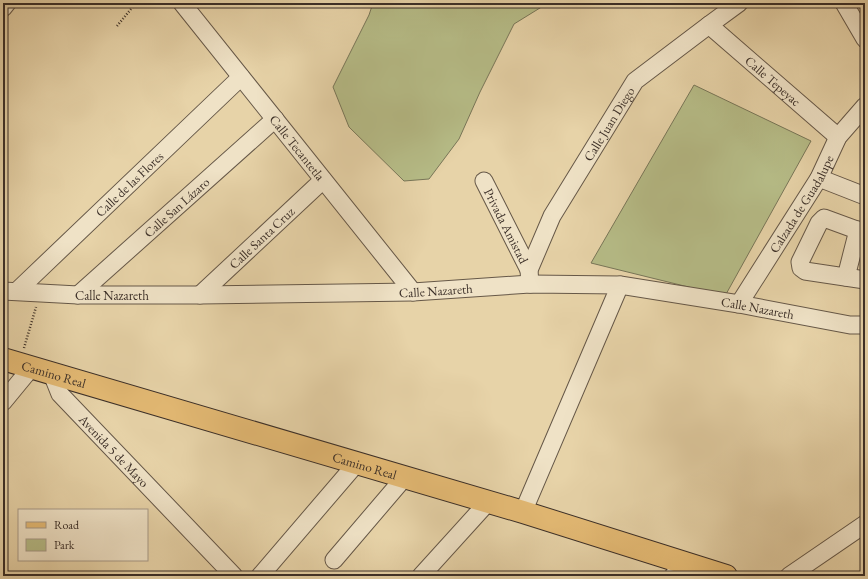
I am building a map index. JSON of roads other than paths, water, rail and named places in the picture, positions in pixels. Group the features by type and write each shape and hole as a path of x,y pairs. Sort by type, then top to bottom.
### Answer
{"main road":[{"name":"Camino Real","path":"18,364 523,512 679,570 726,576"}],"street":[{"path":"3,8 7,3"},
{"name":"Calle Tecantetla","path":"182,3 413,292"},
{"name":"Calle Juan Diego","path":"530,277 552,216 635,81 740,3"},
{"path":"844,3 865,39"},
{"name":"Calle Tepeyac","path":"709,25 838,137"},
{"name":"Calle de las Flores","path":"10,291 241,77"},
{"name":"Calzada de Guadalupe","path":"739,304 819,178 838,137 865,106"},
{"name":"Calle San Lázaro","path":"78,295 274,119"},
{"path":"819,178 865,196"},
{"name":"Calle Santa Cruz","path":"200,295 323,180"},
{"name":"Privada Amistad","path":"484,181 530,277"},
{"path":"846,277 862,231 824,218 819,223 800,262 801,268 805,271 865,280"},
{"path":"783,236 809,244"},
{"name":"Calle Nazareth","path":"10,291 78,295 413,292 530,277 620,285 739,304 850,325 865,325"},
{"path":"523,512 620,285"},
{"path":"3,402 18,364"},
{"name":"Avenida 5 de Mayo","path":"52,374 60,394 234,576"},
{"path":"260,576 356,464"},
{"path":"334,560 404,478"},
{"path":"421,576 488,502"},
{"path":"789,576 865,524"}]}
